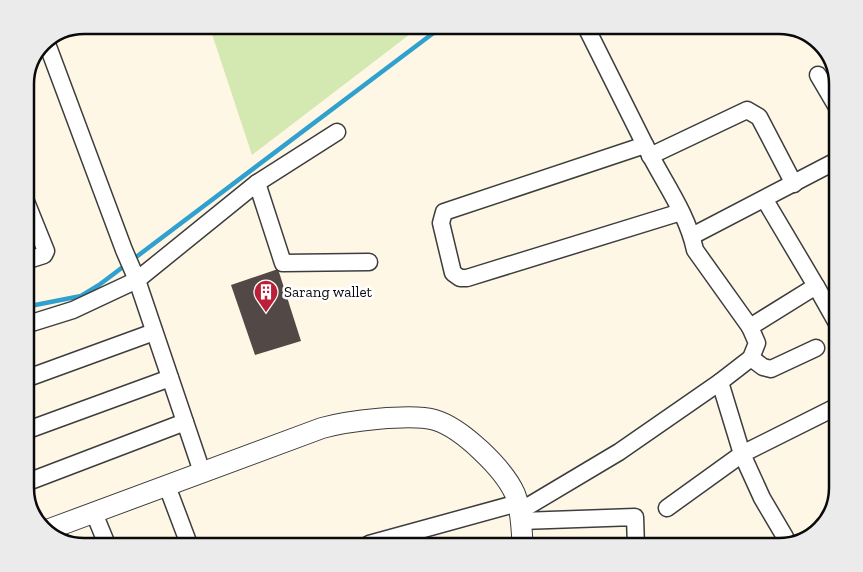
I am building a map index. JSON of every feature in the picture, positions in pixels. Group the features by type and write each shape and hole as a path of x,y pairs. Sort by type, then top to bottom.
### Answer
{"street":[{"path":"520,512 620,452 720,382 751,358 757,343 750,327 695,250 692,236 681,212 590,34"},
{"path":"49,49 135,276 202,472"},
{"path":"818,75 829,94"},
{"path":"681,212 467,278 460,278 453,273 441,223 444,212 648,150 747,110 759,116 794,184"},
{"path":"34,322 72,310 135,276 257,183 337,132"},
{"path":"692,236 765,200 829,165"},
{"path":"257,183 283,263 368,262"},
{"path":"765,200 829,309"},
{"path":"34,222 46,251 44,255 34,258"},
{"path":"750,327 816,286"},
{"path":"34,376 154,332"},
{"path":"751,358 763,366 772,369 816,348"},
{"path":"34,428 170,378"},
{"path":"720,382 742,454 762,498 784,537"},
{"path":"668,508 742,454 829,410"},
{"path":"54,528 167,486 272,444 333,425 422,418 450,427 475,447 506,479 520,512 521,538"},
{"path":"34,480 185,422"},
{"path":"167,486 187,538"},
{"path":"397,538 520,512 635,517 636,538"},
{"path":"94,513 104,538"}],"green space":[{"path":"212,34 410,34 252,155"}],"building":[{"name":"Sarang wallet","path":"278,269 301,341 255,355 231,285"}],"waterway":[{"path":"34,305 81,296 99,285 432,34"}],"place":[{"name":"Sarang wallet","path":"266,313"}]}
